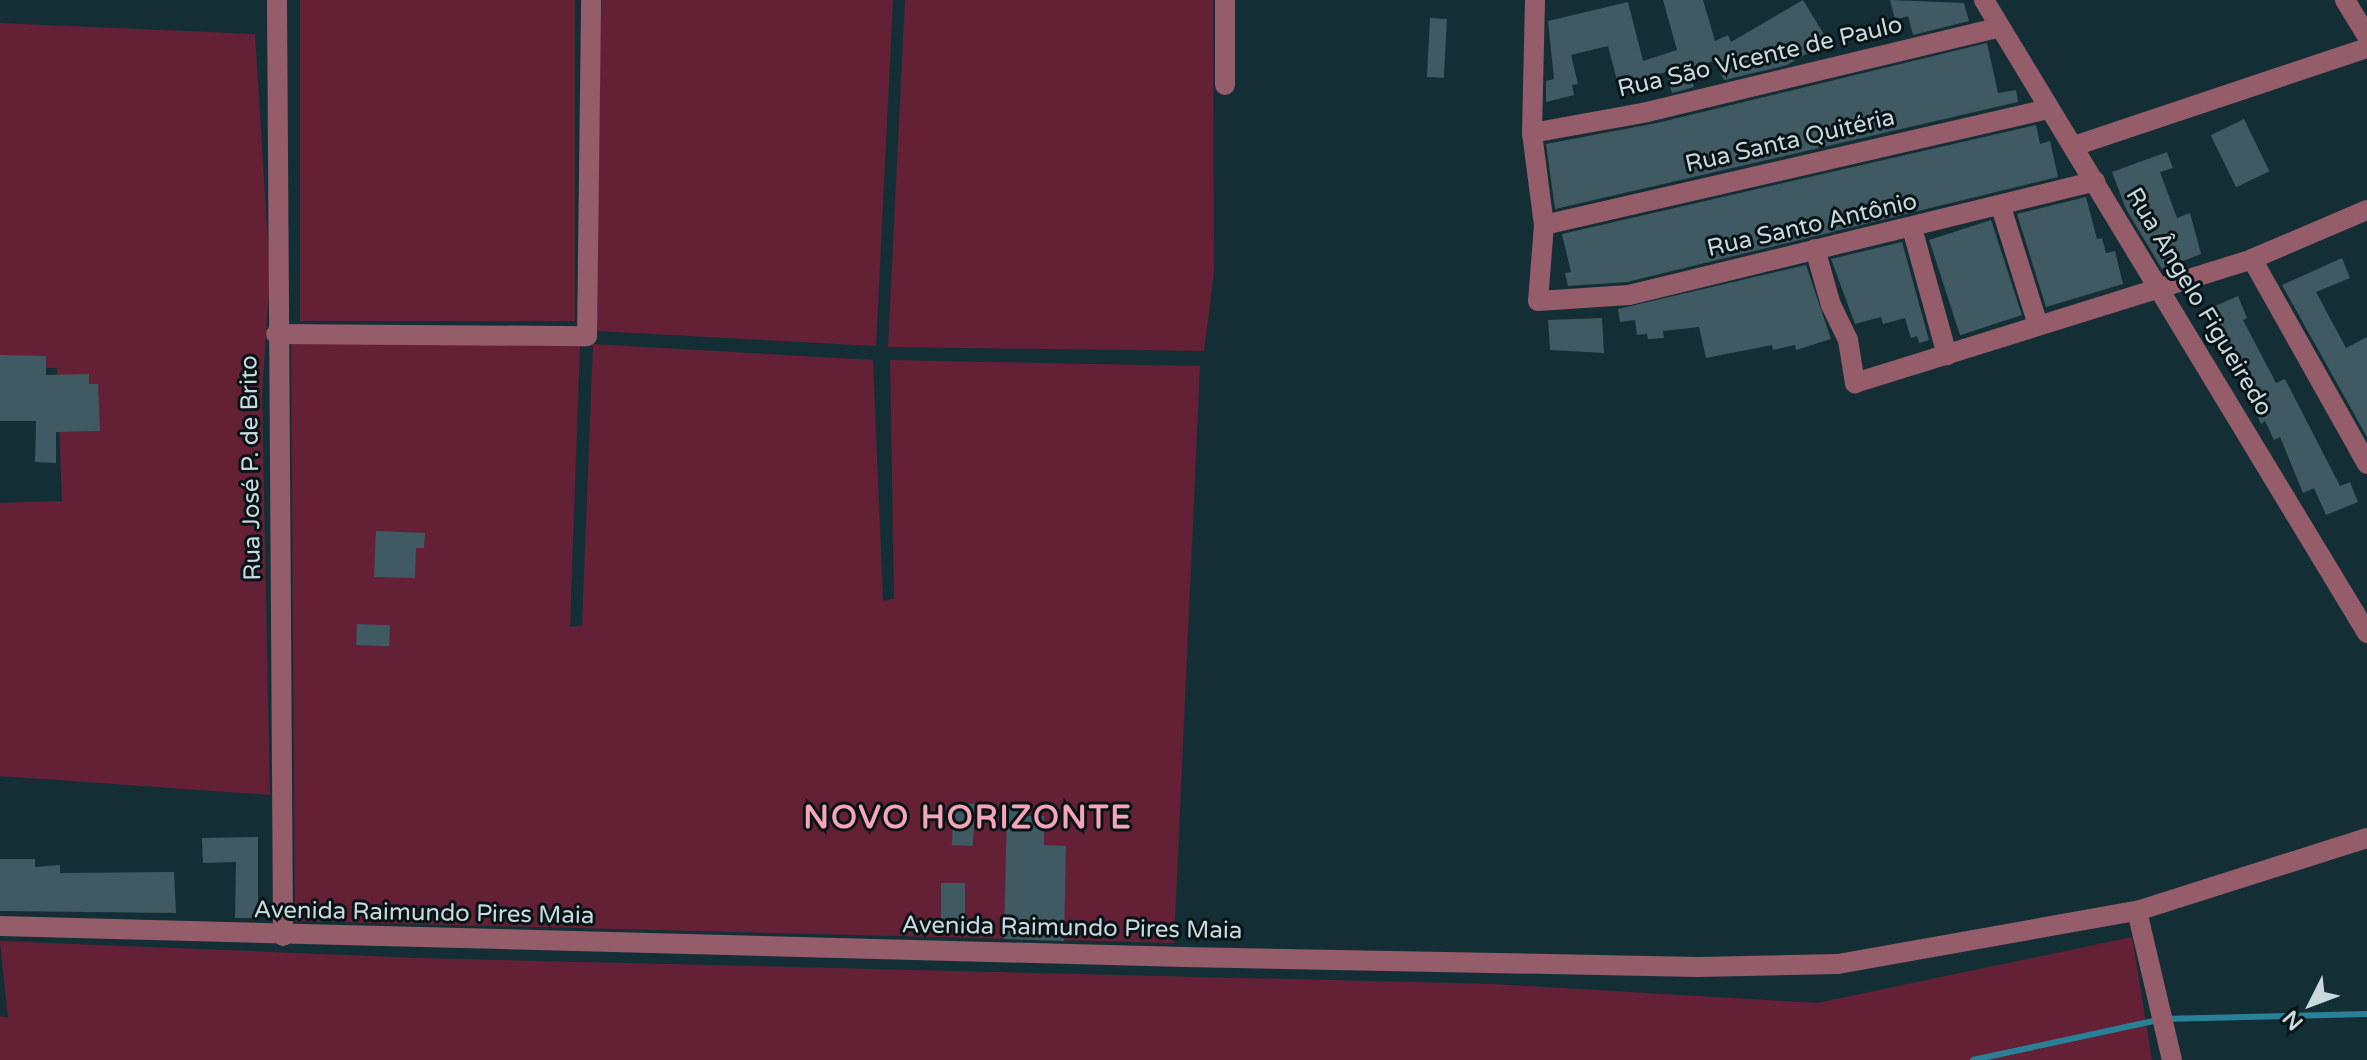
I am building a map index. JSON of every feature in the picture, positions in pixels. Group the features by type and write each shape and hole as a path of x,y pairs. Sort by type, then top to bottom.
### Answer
{"street":[{"name":"Rua José P. de Brito","path":"277,0 276,334 283,936"},
{"path":"276,334 587,336 591,0"},
{"path":"1225,0 1225,85"},
{"path":"1535,0 1532,133 1544,225"},
{"name":"Rua Ângelo Figueiredo","path":"1984,0 2367,633"},
{"path":"2345,0 2367,36"},
{"name":"Rua São Vicente de Paulo","path":"1532,133 1647,112 2000,27"},
{"path":"2074,146 2367,48"},
{"name":"Rua Santa Quitéria","path":"1544,225 2048,109"},
{"name":"Rua Santo Antônio","path":"1544,225 1538,301 1629,295 2001,207 2095,181"},
{"path":"2001,207 2038,325"},
{"path":"1815,249 1831,305 1848,340 1855,383 2252,259 2367,210"},
{"path":"1912,228 1947,355"},
{"path":"2252,259 2367,464"},
{"path":"2169,1060 2137,911 2367,838"},
{"name":"Avenida Raimundo Pires Maia","path":"0,926 283,936 1714,967 1838,964 2137,911"}],"shaded area":[{"path":"300,0 575,0 575,321 300,321"},
{"path":"602,0 893,0 876,346 596,331 593,185"},
{"path":"905,0 1213,0 1214,272 1204,351 888,347"},
{"path":"0,23 255,34 270,274 262,395 270,795 0,776 0,503 62,501 57,368 0,366"},
{"path":"291,337 580,342 570,627 582,625 593,344 873,360 883,601 894,599 890,360 1200,366 1174,943 295,921"},
{"path":"2132,937 2152,1060 0,1060 0,1016 8,1018 0,941 420,958 1494,984 1817,1003"}],"building":[{"path":"1663,0 1703,0 1715,41 1728,35 1731,42 1803,0 1828,41 1787,65 1724,80 1714,61 1688,68 1694,87 1672,93 1666,72 1618,84 1608,46 1571,55 1578,84 1572,85 1574,95 1546,102 1546,81 1554,79 1548,21 1628,2 1643,61 1677,50"},
{"path":"1890,0 1964,3 1969,21 1913,35 1908,16 1895,20"},
{"path":"1430,18 1447,19 1444,78 1427,77"},
{"path":"1987,43 1998,93 2016,90 2018,102 1555,209 1546,144 1657,123"},
{"path":"2244,119 2269,171 2236,187 2211,135"},
{"path":"2036,125 2040,144 2050,141 2058,177 1627,282 1568,286 1565,273 1571,272 1562,234"},
{"path":"2167,152 2173,168 2160,172 2177,218 2190,213 2201,254 2162,269 2126,209 2112,172"},
{"path":"2086,197 2097,239 2102,238 2106,253 2115,251 2123,284 2046,307 2017,214"},
{"path":"1991,220 2022,315 1960,335 1929,240"},
{"path":"1902,242 1929,340 1919,343 1917,336 1911,338 1905,318 1883,324 1881,317 1855,324 1831,259"},
{"path":"2342,258 2350,278 2316,292 2346,348 2367,337 2367,437 2282,285"},
{"path":"1806,265 1831,339 1796,350 1795,345 1773,350 1772,345 1706,358 1699,327 1663,331 1664,338 1648,339 1647,334 1637,335 1635,320 1620,322 1618,309"},
{"path":"2238,296 2247,318 2243,320 2276,383 2285,379 2340,486 2350,482 2358,502 2326,515 2314,488 2303,493 2280,437 2274,440 2265,421 2261,424 2208,309"},
{"path":"1602,318 1604,353 1550,350 1548,320"},
{"path":"0,355 46,356 46,375 89,374 89,384 98,384 100,431 56,432 56,463 35,462 36,421 0,421"},
{"path":"376,531 425,533 424,548 416,548 415,578 374,577"},
{"path":"357,624 390,625 389,646 356,645"},
{"path":"954,803 975,804 973,846 952,845"},
{"path":"1007,804 1025,804 1025,816 1044,816 1044,845 1066,846 1064,941 1004,939"},
{"path":"258,837 258,918 235,918 236,862 203,863 202,838"},
{"path":"0,859 35,859 35,867 60,865 60,873 174,872 176,913 0,911"},
{"path":"941,883 965,883 965,928 941,928"}],"waterway":[{"path":"1973,1060 2162,1019 2367,1014"}],"district":[{"name":"NOVO HORIZONTE","path":"968,818"}]}
